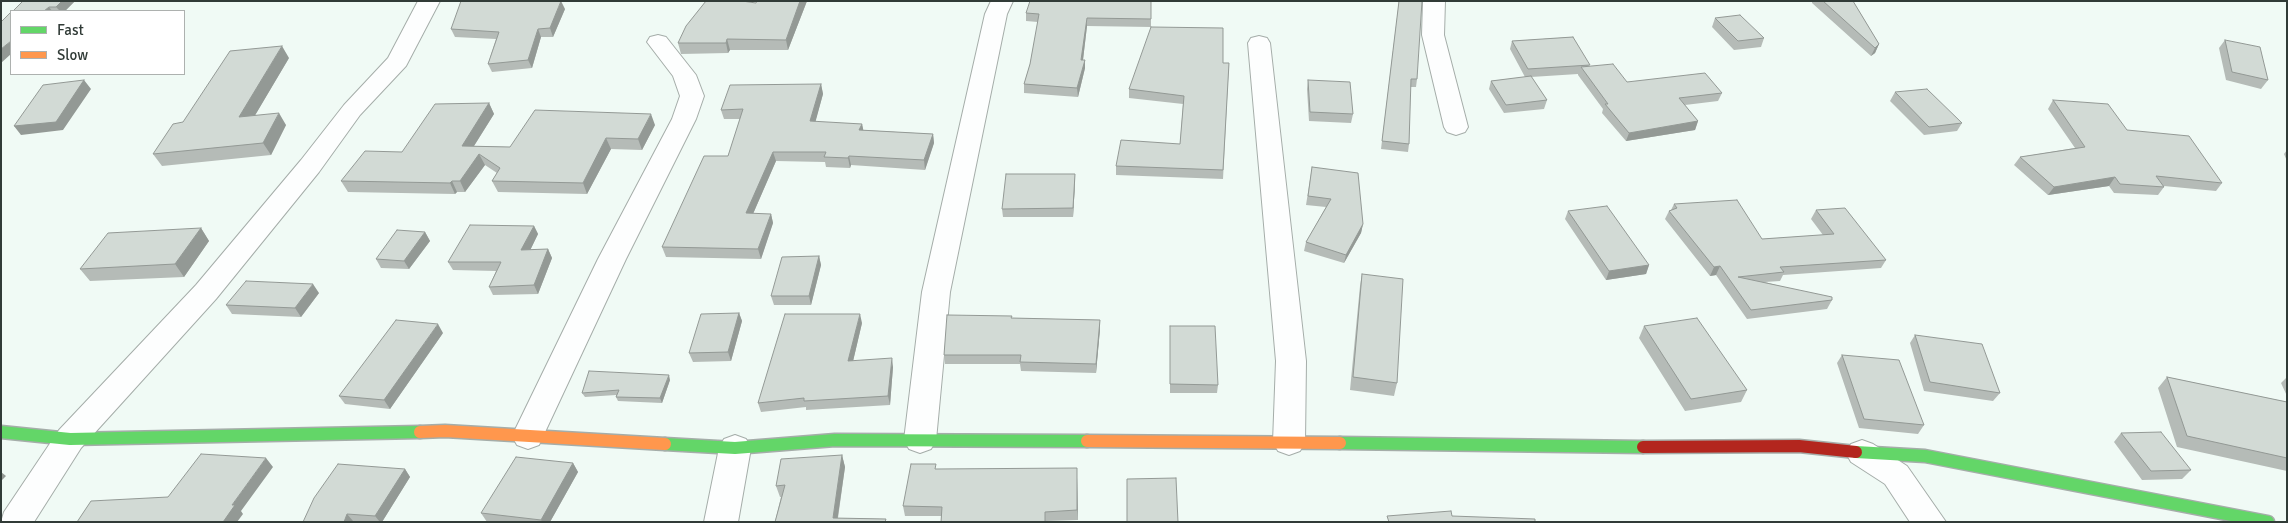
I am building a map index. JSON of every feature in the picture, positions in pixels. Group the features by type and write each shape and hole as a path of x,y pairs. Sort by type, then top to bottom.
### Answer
{"street":[{"path":"16,522 70,439 206,292 310,166 352,110 398,61 429,1"},
{"path":"920,440 936,292 996,14 1002,1"},
{"path":"1434,1 1433,35 1456,127"},
{"path":"528,436 612,259 684,119 692,96 684,75 658,42"},
{"path":"1259,43 1291,361 1289,442"},
{"path":"1,432 70,439 445,431 735,448 835,440 1289,442 1648,447 1799,446 1862,453 1925,456 2268,522"},
{"path":"721,522 735,448"},
{"path":"1862,453 1896,475 1929,522"}],"building":[{"path":"23,1 62,1 56,7 49,7 45,10 14,10"},
{"path":"461,1 561,1 550,28 538,29 528,60 488,64 499,32 451,29"},
{"path":"706,1 756,3 757,1 800,1 786,40 727,39 726,43 678,43 686,26"},
{"path":"1030,1 1151,1 1151,19 1087,18 1081,60 1085,60 1077,88 1024,84 1030,64 1039,14 1026,13"},
{"path":"1399,1 1422,1 1417,79 1411,79 1409,144 1382,141"},
{"path":"1823,1 1853,1 1879,44 1875,48"},
{"path":"10,13 10,42 1,49 1,22"},
{"path":"1740,15 1764,38 1738,41 1715,18"},
{"path":"1151,27 1223,28 1223,63 1229,63 1223,170 1116,166 1121,140 1180,144 1184,96 1129,89"},
{"path":"1573,37 1590,65 1528,69 1512,41"},
{"path":"2225,40 2260,47 2268,80 2232,72"},
{"path":"282,46 239,117 279,113 263,143 153,154 173,124 183,122 230,51"},
{"path":"1613,64 1627,82 1705,73 1722,93 1679,98 1698,121 1629,133 1605,104 1608,104 1581,67"},
{"path":"1531,76 1547,100 1506,105 1491,81"},
{"path":"84,80 56,122 14,126 43,85"},
{"path":"1308,80 1350,82 1353,114 1310,112"},
{"path":"821,84 810,121 862,124 859,130 933,134 924,160 849,156 848,158 824,157 826,152 773,152 746,213 771,214 758,249 662,247 704,156 728,156 743,109 721,110 730,85"},
{"path":"1927,89 1962,123 1929,127 1895,92"},
{"path":"2053,100 2108,104 2127,130 2189,136 2222,183 2156,176 2164,187 2120,184 2115,177 2054,187 2020,157 2085,147"},
{"path":"489,103 462,146 510,147 535,110 651,114 638,139 606,138 583,183 492,181 500,168 479,154 460,181 452,181 450,183 341,181 365,151 402,152 435,104"},
{"path":"1312,167 1358,173 1363,224 1346,255 1306,242 1331,199 1308,196"},
{"path":"1006,174 1075,174 1073,208 1002,209"},
{"path":"1737,200 1762,239 1834,234 1816,210 1845,208 1886,260 1780,267 1784,272 1738,277 1832,297 1832,300 1751,310 1720,266 1714,267 1669,211 1677,208 1674,204"},
{"path":"1607,206 1649,265 1609,271 1568,211"},
{"path":"470,225 534,226 521,250 548,249 534,285 489,287 501,262 448,262"},
{"path":"201,228 175,264 80,269 108,233"},
{"path":"397,230 425,232 404,261 376,259"},
{"path":"819,256 809,296 771,296 782,257"},
{"path":"1362,274 1403,279 1397,383 1353,377"},
{"path":"246,281 313,284 295,308 226,305"},
{"path":"739,313 728,352 689,353 701,314"},
{"path":"785,314 860,314 848,361 892,358 888,396 804,401 804,398 758,403"},
{"path":"947,315 1100,320 1096,364 1020,362 1021,355 944,355"},
{"path":"1697,318 1747,390 1691,399 1644,326"},
{"path":"396,320 438,324 384,400 339,396"},
{"path":"1170,326 1215,326 1218,385 1170,384"},
{"path":"1915,335 1982,344 2000,393 1930,382"},
{"path":"1842,355 1899,360 1924,425 1864,419"},
{"path":"589,371 669,375 660,398 616,397 619,390 582,393"},
{"path":"2167,377 2287,402 2287,458 2187,436"},
{"path":"2161,432 2191,470 2151,471 2121,433"},
{"path":"201,454 266,458 232,505 235,505 223,522 77,522 91,501 168,497"},
{"path":"842,455 833,518 886,519 885,522 775,522 785,485 776,486 781,459"},
{"path":"516,457 573,463 541,520 481,513"},
{"path":"338,464 405,469 375,516 347,514 344,522 303,522 314,498"},
{"path":"911,464 936,464 935,469 1077,468 1077,510 1045,512 1045,522 941,522 942,507 903,506"},
{"path":"1176,478 1178,522 1127,522 1127,479"},
{"path":"1451,511 1452,516 1535,519 1535,522 1389,522 1387,516"}],"traffic: fast":[{"path":"1,432 70,439 420,432"},
{"path":"665,444 735,448 835,440 1087,441"},
{"path":"1340,443 1643,447"},
{"path":"1856,452 1925,456 2268,522"}],"traffic: slow":[{"path":"420,432 445,431 665,444"},
{"path":"1087,441 1340,443"}],"traffic: jam":[{"path":"1643,447 1799,446 1856,452"}]}
